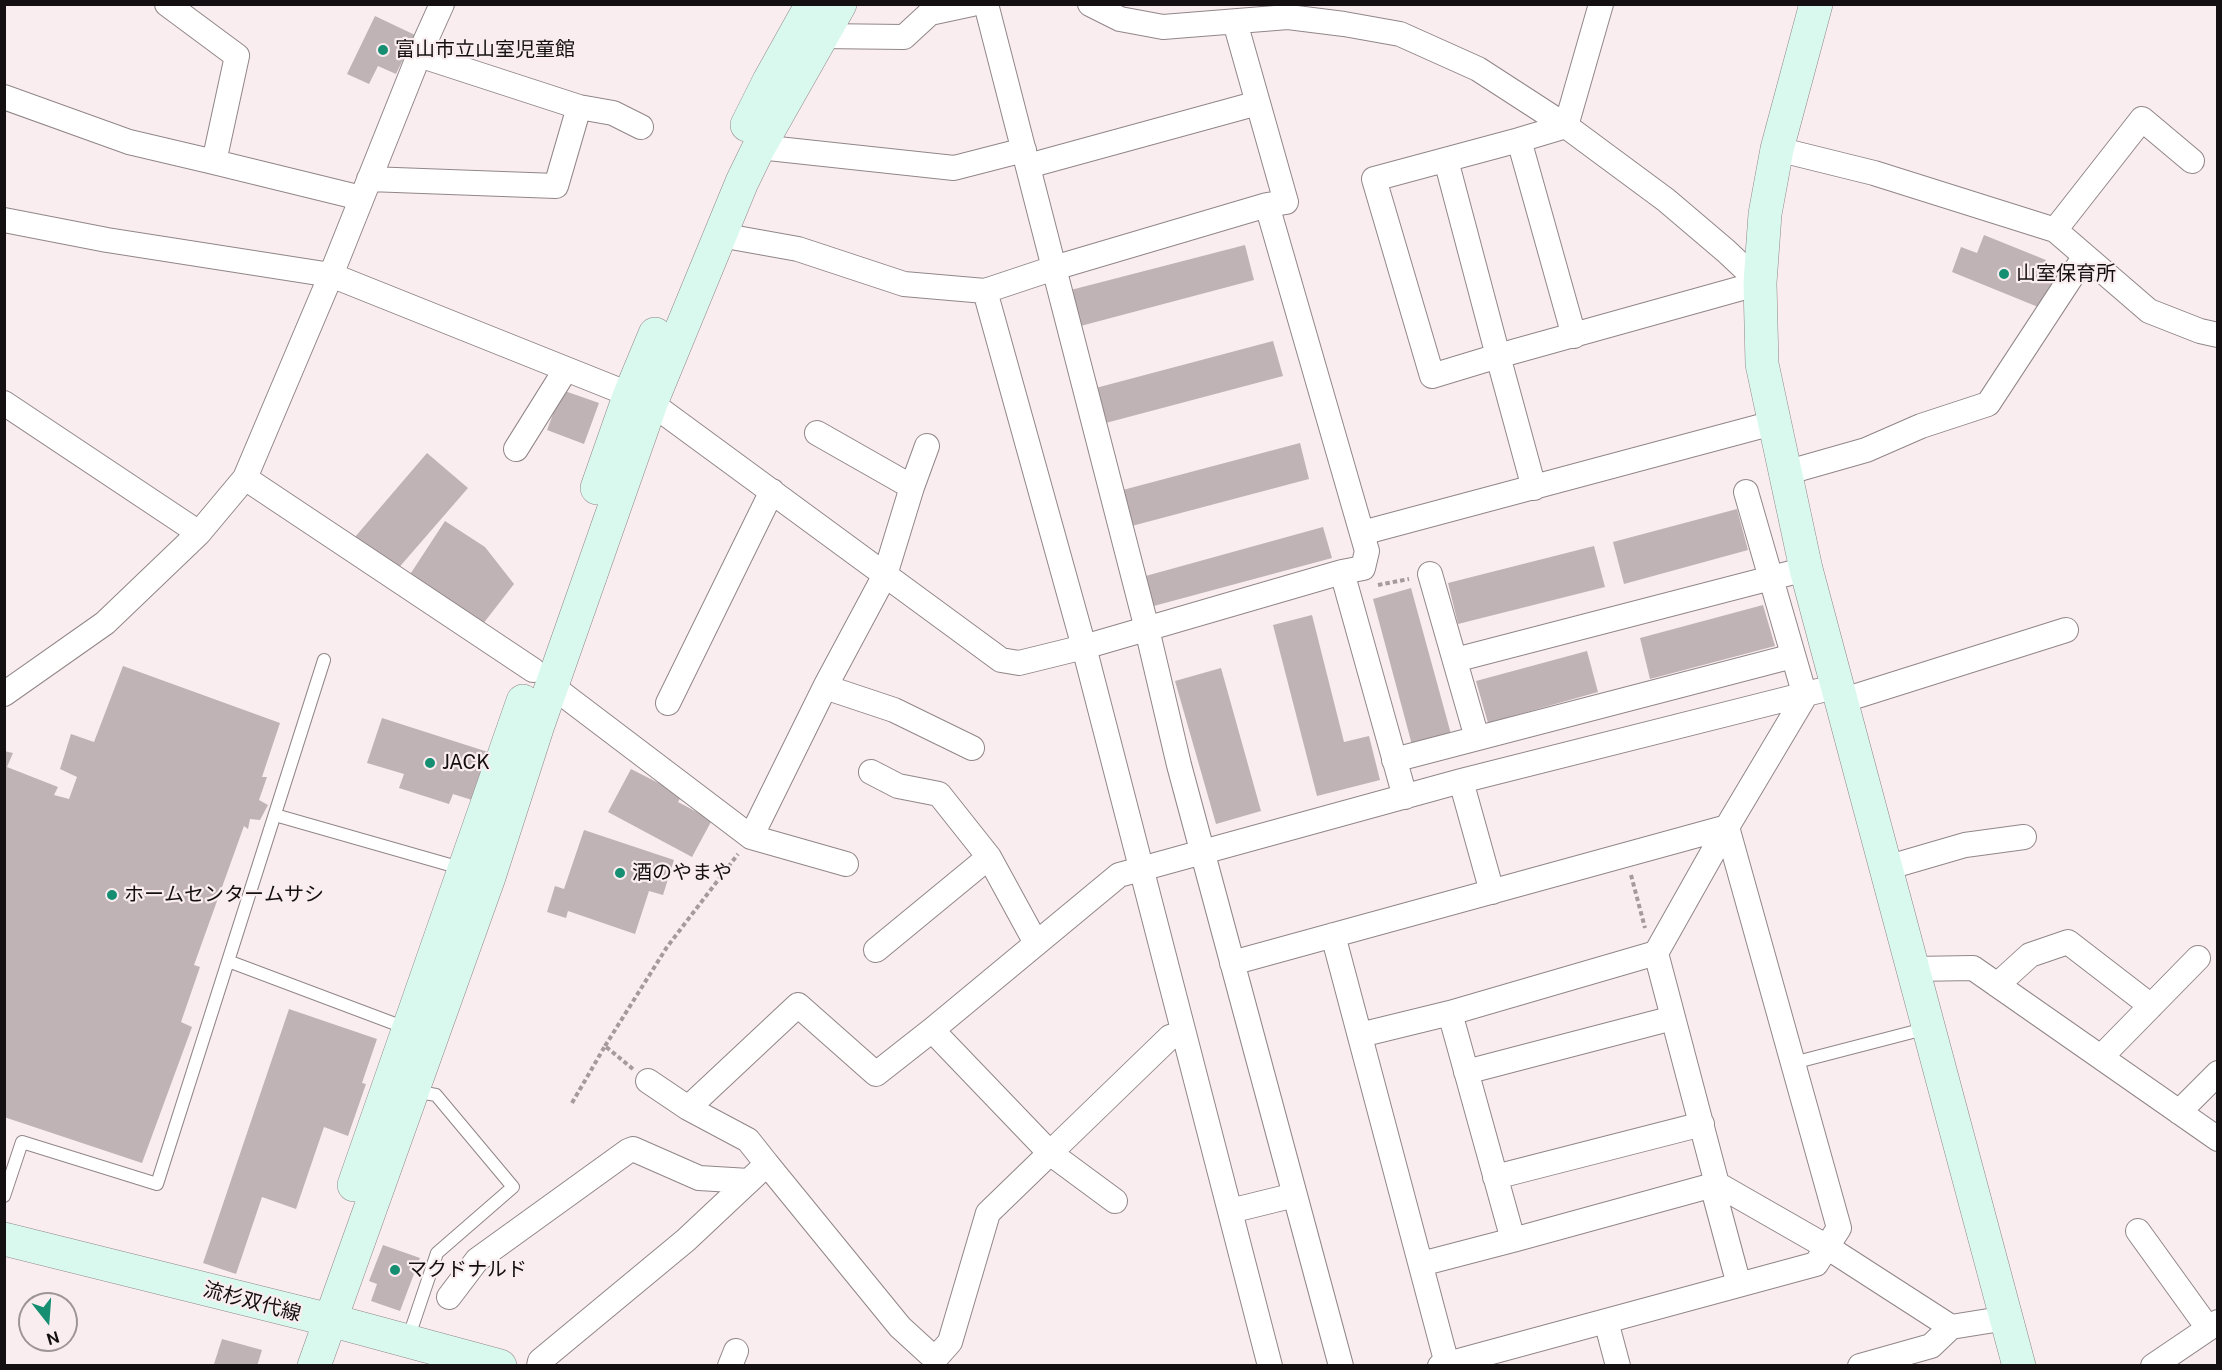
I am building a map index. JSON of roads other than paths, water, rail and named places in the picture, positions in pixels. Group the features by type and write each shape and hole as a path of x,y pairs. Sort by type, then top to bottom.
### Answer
{"street":[{"path":"167,4 237,56 214,162"},
{"path":"4,694 105,624 199,533 245,478 442,4"},
{"path":"314,1365 319,1318 407,1029 464,869 543,678 640,399 721,178 769,81 812,4"},
{"path":"640,399 720,235 759,147 840,4"},
{"path":"820,36 904,37 930,13 972,4"},
{"path":"986,4 1147,629 1179,765 1341,1365"},
{"path":"1090,4 1120,19 1163,27 1249,15 1344,24 1400,34 1478,69 1566,126 1666,200 1726,251 1760,284"},
{"path":"1566,126 1601,4"},
{"path":"1816,4 1777,149 1766,214 1760,284 1762,364 1806,569 2019,1365"},
{"path":"720,235 798,249 904,284 985,291 1054,268 1267,205 1286,202 1258,103 1249,15"},
{"path":"419,55 579,107 613,113 642,127"},
{"path":"4,97 129,142 214,162 365,188 556,186 579,107"},
{"path":"759,147 954,168 1026,158 1258,103"},
{"path":"2055,230 2142,118 2192,162"},
{"path":"1566,126 1374,179 1432,376 1760,284"},
{"path":"1519,140 1574,336"},
{"path":"1777,149 1874,172 2055,230 2149,311 2200,331 2217,335"},
{"path":"1446,160 1534,488"},
{"path":"4,220 107,240 331,275 640,399 772,491 1001,660 1019,663 1083,648 1353,570 1367,551 1267,205"},
{"path":"1785,472 1866,450 1921,426 1988,404 2085,256"},
{"path":"985,291 1083,648 1270,1365"},
{"path":"516,449 566,369"},
{"path":"4,403 199,533"},
{"path":"1362,534 1773,423"},
{"path":"817,433 912,488"},
{"path":"751,837 825,687 885,575 927,446"},
{"path":"245,478 543,678 751,837 846,864"},
{"path":"668,703 772,491"},
{"path":"1360,1035 1450,1013 1656,953 1805,696 1746,492"},
{"path":"1455,660 1806,569"},
{"path":"1353,570 1394,760 1405,797"},
{"path":"1430,574 1477,738"},
{"path":"688,1108 798,1005 876,1074 1119,875 1461,781 1805,696 1839,693 2066,630"},
{"path":"1394,760 1793,656"},
{"path":"292,1365 319,1318 412,1090 489,877 543,678"},
{"path":"825,687 894,710 972,748"},
{"path":"871,772 898,786 939,794 989,857 1036,943"},
{"path":"1461,781 1492,892"},
{"path":"1232,963 1727,827"},
{"path":"1333,935 1421,1264 1444,1364 1816,1264 1839,1228 1727,827"},
{"path":"1886,868 1965,845 2024,837"},
{"path":"876,950 989,857"},
{"path":"1997,985 2030,955 2068,942 2151,1006"},
{"path":"1656,953 1702,1124 1717,1184 1715,1196 1739,1285"},
{"path":"2100,1057 2198,958"},
{"path":"1913,969 1973,968 2217,1138"},
{"path":"1450,1013 1513,1240"},
{"path":"1466,1072 1674,1018"},
{"path":"932,1030 1050,1153 1115,1202"},
{"path":"648,1081 688,1108 748,1140 900,1327 932,1362 950,1342 988,1213 1170,1037 1183,1033"},
{"path":"2179,1112 2217,1073"},
{"path":"1495,1177 1702,1124"},
{"path":"449,1297 477,1260 633,1149 699,1178 749,1181"},
{"path":"539,1365 540,1361 686,1240 767,1164"},
{"path":"1421,1264 1717,1184 1827,1247 1951,1327 2007,1318"},
{"path":"1230,1210 1295,1195"},
{"path":"2138,1231 2213,1325 2153,1365"},
{"name":"流杉双代線","path":"4,1239 500,1365"},
{"path":"1606,1321 1618,1365"},
{"path":"1860,1365 1934,1356 1951,1327"}],"lane":[{"path":"4,1196 22,1142 157,1184 324,660"},
{"path":"275,815 464,869"},
{"path":"228,961 407,1029"},
{"path":"1793,1063 1929,1028"},
{"path":"407,1340 437,1253 513,1187 436,1095 412,1090"}],"place":[{"name":"富山市立山室児童館","path":"383,50"},
{"name":"山室保育所","path":"2004,274"},
{"name":"JACK","path":"430,763"},
{"name":"酒のやまや","path":"620,873"},
{"name":"ホームセンタームサシ","path":"112,895"},
{"name":"マクドナルド","path":"395,1270"}]}
